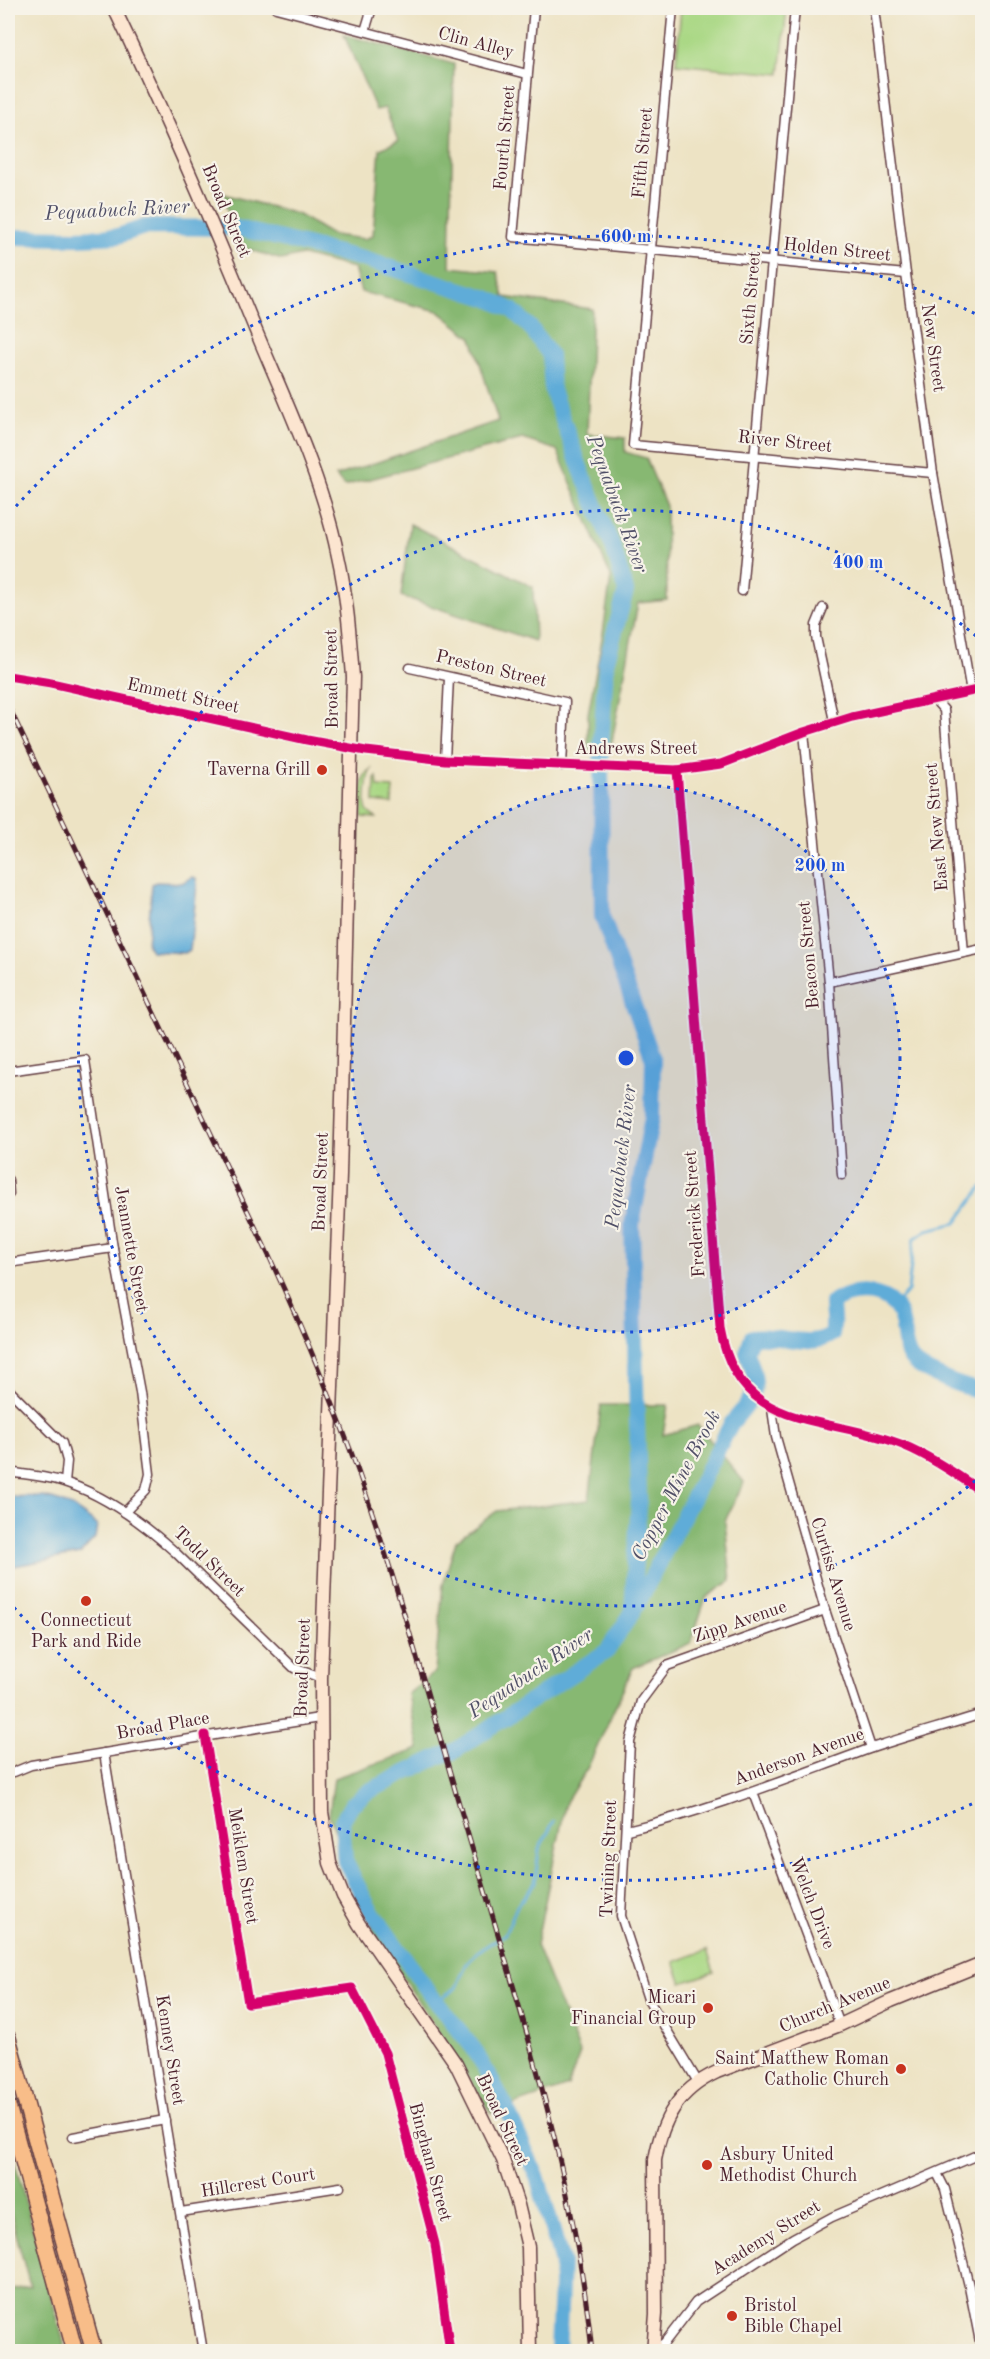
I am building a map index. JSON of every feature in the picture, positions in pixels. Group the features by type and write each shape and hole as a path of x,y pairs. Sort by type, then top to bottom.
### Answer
{"highway":[{"path":"8,2038 94,2352"},
{"path":"8,2106 75,2352"}],"main road":[{"name":"Broad Street","path":"114,8 207,212 309,459 338,554 347,607 353,677 340,1175 321,1678 322,1812 330,1863 343,1896 359,1924 456,2064 503,2160 518,2205 528,2247 530,2352"},
{"name":"Church Avenue","path":"654,2352 656,2314 654,2160 659,2135 669,2113 685,2093 698,2082 717,2072 840,2025 891,2001 982,1965"}],"street":[{"name":"Clin Alley","path":"276,8 527,74"},
{"path":"365,31 372,8"},
{"name":"Fourth Street","path":"513,237 534,8"},
{"name":"Fifth Street","path":"633,445 673,8"},
{"name":"Sixth Street","path":"742,591 795,8"},
{"name":"New Street","path":"874,8 933,473 971,692"},
{"name":"Holden Street","path":"513,237 906,274"},
{"name":"River Street","path":"633,445 933,473"},
{"path":"823,609 816,625 816,638 834,721"},
{"name":"Preston Street","path":"410,668 565,702 562,766"},
{"name":"Emmett Street","path":"8,676 51,683 308,740 351,747"},
{"path":"445,760 449,678"},
{"name":"Andrews Street","path":"351,747 445,760 677,770 721,764 834,721 982,689"},
{"name":"East New Street","path":"935,700 944,710 964,953"},
{"name":"Beacon Street","path":"804,732 829,982 842,1175"},
{"name":"Frederick Street","path":"677,770 720,1328 724,1351 745,1388 758,1400 772,1408 902,1445 982,1492"},
{"path":"829,982 982,949"},
{"name":"Jeannette Street","path":"8,1071 85,1060 113,1248 140,1392 150,1474 146,1490 125,1512"},
{"path":"8,1180 9,1194"},
{"path":"8,1263 113,1248"},
{"path":"8,1389 62,1443 67,1461 65,1482"},
{"name":"Curtiss Avenue","path":"772,1408 776,1437 825,1610 871,1748"},
{"name":"Todd Street","path":"8,1472 65,1482 125,1512 168,1546 294,1668 321,1678"},
{"name":"Zipp Avenue","path":"667,1666 825,1610"},
{"name":"Twining Street","path":"667,1666 641,1701 630,1742 627,1830 621,1905 623,1926 648,1999 698,2082"},
{"name":"Anderson Avenue","path":"627,1830 671,1819 753,1793 871,1748 982,1714"},
{"name":"Broad Place","path":"14,1772 31,1765 320,1718"},
{"name":"Meiklem Street","path":"205,1735 248,2003 352,1988"},
{"name":"Kenney Street","path":"104,1753 203,2352"},
{"name":"Welch Drive","path":"753,1793 840,2025"},
{"name":"Bingham Street","path":"352,1988 385,2053 435,2244 450,2352"},
{"path":"73,2137 165,2120"},
{"name":"Academy Street","path":"654,2352 665,2342 696,2302 792,2239 832,2217 982,2154"},
{"path":"937,2173 948,2200 982,2352"},
{"name":"Hillcrest Court","path":"181,2212 340,2187"}],"green space":[{"path":"681,8 787,8 780,74 676,64"},
{"path":"344,35 454,64 450,267 498,272 504,297 592,309 587,434 625,438 625,452 646,458 666,506 667,600 638,603 611,747 588,752 588,714 611,577 557,450 522,439 344,486 336,476 498,421 472,338 438,311 361,292 354,268 302,255 282,260 244,248 220,193 297,214 332,235 365,239 373,235 380,149 398,141 385,108 376,110"},
{"path":"410,524 533,587 535,641 401,596"},
{"path":"371,769 367,784 366,804 368,812 376,818 362,817 362,784"},
{"path":"377,777 378,787 393,788 392,804 374,802"},
{"path":"601,1405 668,1405 663,1435 698,1425 744,1482 725,1521 731,1581 706,1597 691,1643 633,1668 588,1767 566,1802 536,1945 580,2053 568,2086 491,2113 374,1933 329,1815 334,1778 419,1749 408,1694 435,1672 443,1584 456,1541 497,1511 589,1500"},
{"path":"707,1950 714,1972 682,1983 674,1962"},
{"path":"8,2137 66,2351 8,2351 8,2291 30,2286 8,2204"}],"water":[{"path":"192,877 196,878 197,885 190,950 185,953 151,951 147,944 152,884 156,882 182,883"},
{"path":"34,1496 61,1502 82,1513 97,1525 95,1538 80,1554 8,1567 8,1497"}],"waterway":[{"name":"Pequabuck River","path":"8,237 118,236 144,227 237,228 363,259 487,298 512,310 530,327 550,355 552,390 581,470 613,547 626,591 606,663 601,749 602,916 653,1059 652,1117 632,1224 639,1498 632,1613 607,1651 453,1752 369,1791 352,1804 342,1821 345,1861 369,1908 431,1995 474,2049 505,2105 538,2179 562,2263 558,2352"},
{"path":"893,1307 908,1291 914,1239 927,1230 956,1223 982,1187"},
{"name":"Copper Mine Brook","path":"637,1605 731,1424 751,1399 755,1385 747,1353 752,1337 803,1341 823,1339 832,1334 832,1303 840,1298 860,1293 879,1296 895,1306 900,1315 906,1349 911,1359 924,1369 945,1379 982,1391"},
{"path":"436,2001 456,1988 466,1965 477,1952 505,1934 517,1906 535,1882 539,1849 554,1821"}],"railway":[{"path":"8,705 269,1256 317,1364 359,1474 403,1610 543,2092 573,2222 592,2352"}],"cycle path":[{"path":"8,676 51,683 366,751 445,760 677,770 721,764 804,732 852,717 982,689"},
{"path":"677,770 720,1328 730,1362 746,1387 766,1404 789,1415 874,1435 913,1449 982,1492"},
{"path":"205,1735 248,2003 352,1988 385,2053 435,2244 450,2352"}],"place":[{"name":"Taverna Grill","path":"322,770"},
{"name":"Connecticut Park and Ride","path":"86,1601"},
{"name":"Micari Financial Group","path":"708,2008"},
{"name":"Saint Matthew Roman Catholic Church","path":"901,2069"},
{"name":"Asbury United Methodist Church","path":"707,2165"},
{"name":"Bristol Bible Chapel","path":"732,2316"}]}
